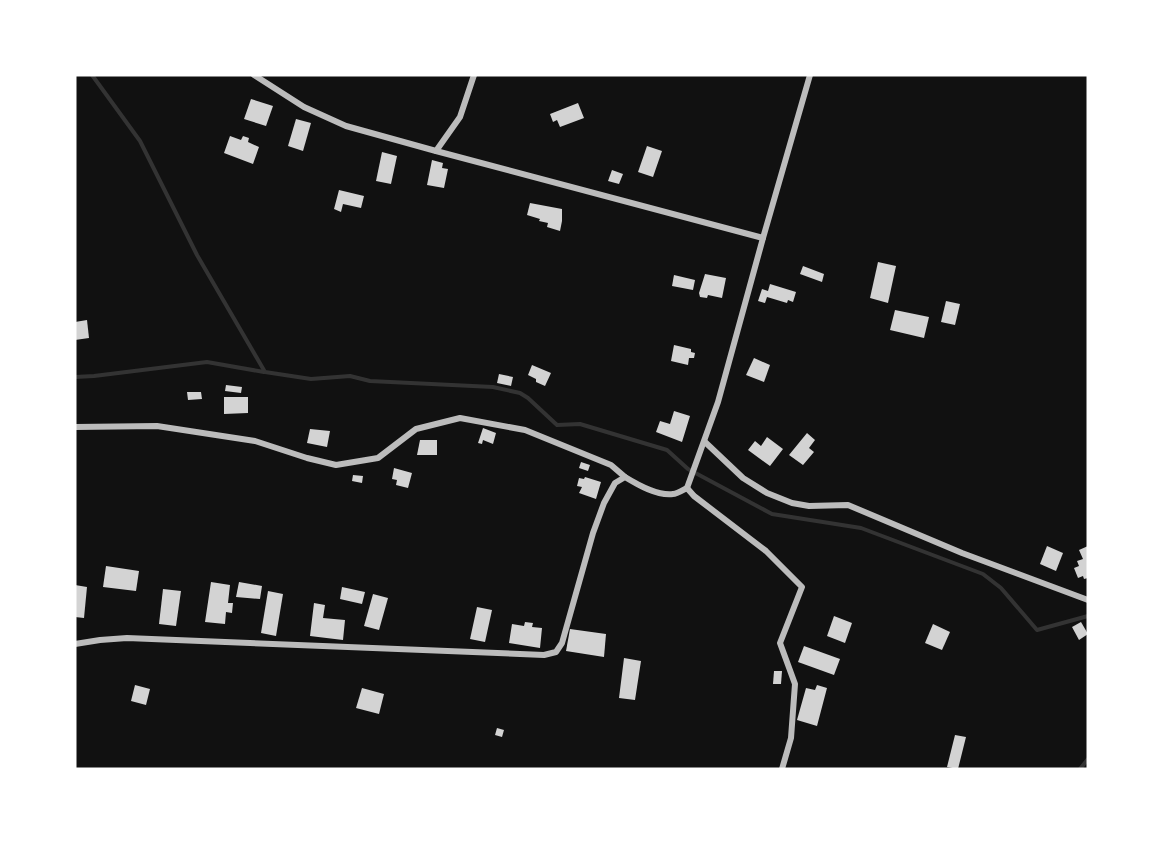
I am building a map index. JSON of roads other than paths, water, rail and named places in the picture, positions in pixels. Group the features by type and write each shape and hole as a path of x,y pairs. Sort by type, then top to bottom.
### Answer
{"street":[{"path":"254,75 304,107 346,126 763,238"},
{"path":"436,151 460,117 474,75"},
{"path":"75,427 157,426 255,441 336,465 378,458 416,429 460,418 525,430 610,465 640,486 657,492 674,494 687,488 705,442 727,370 810,75"},
{"path":"705,442 743,478 767,493 792,503 809,506 848,506 962,553 1088,600"},
{"path":"75,644 127,638 544,655 556,652 562,643 593,533 604,503 615,483 625,477"},
{"path":"687,488 694,496 766,550 802,587 780,643 795,684 790,738 782,769"}],"waterway":[{"path":"92,75 140,141 197,255 265,372 311,379 350,376 370,381 493,387 520,393 557,425 580,424 667,450 688,469 772,514 861,528 983,574 1001,588 1037,630 1088,616"},
{"path":"75,377 207,362 264,372"},
{"path":"1080,769 1088,759"}]}
